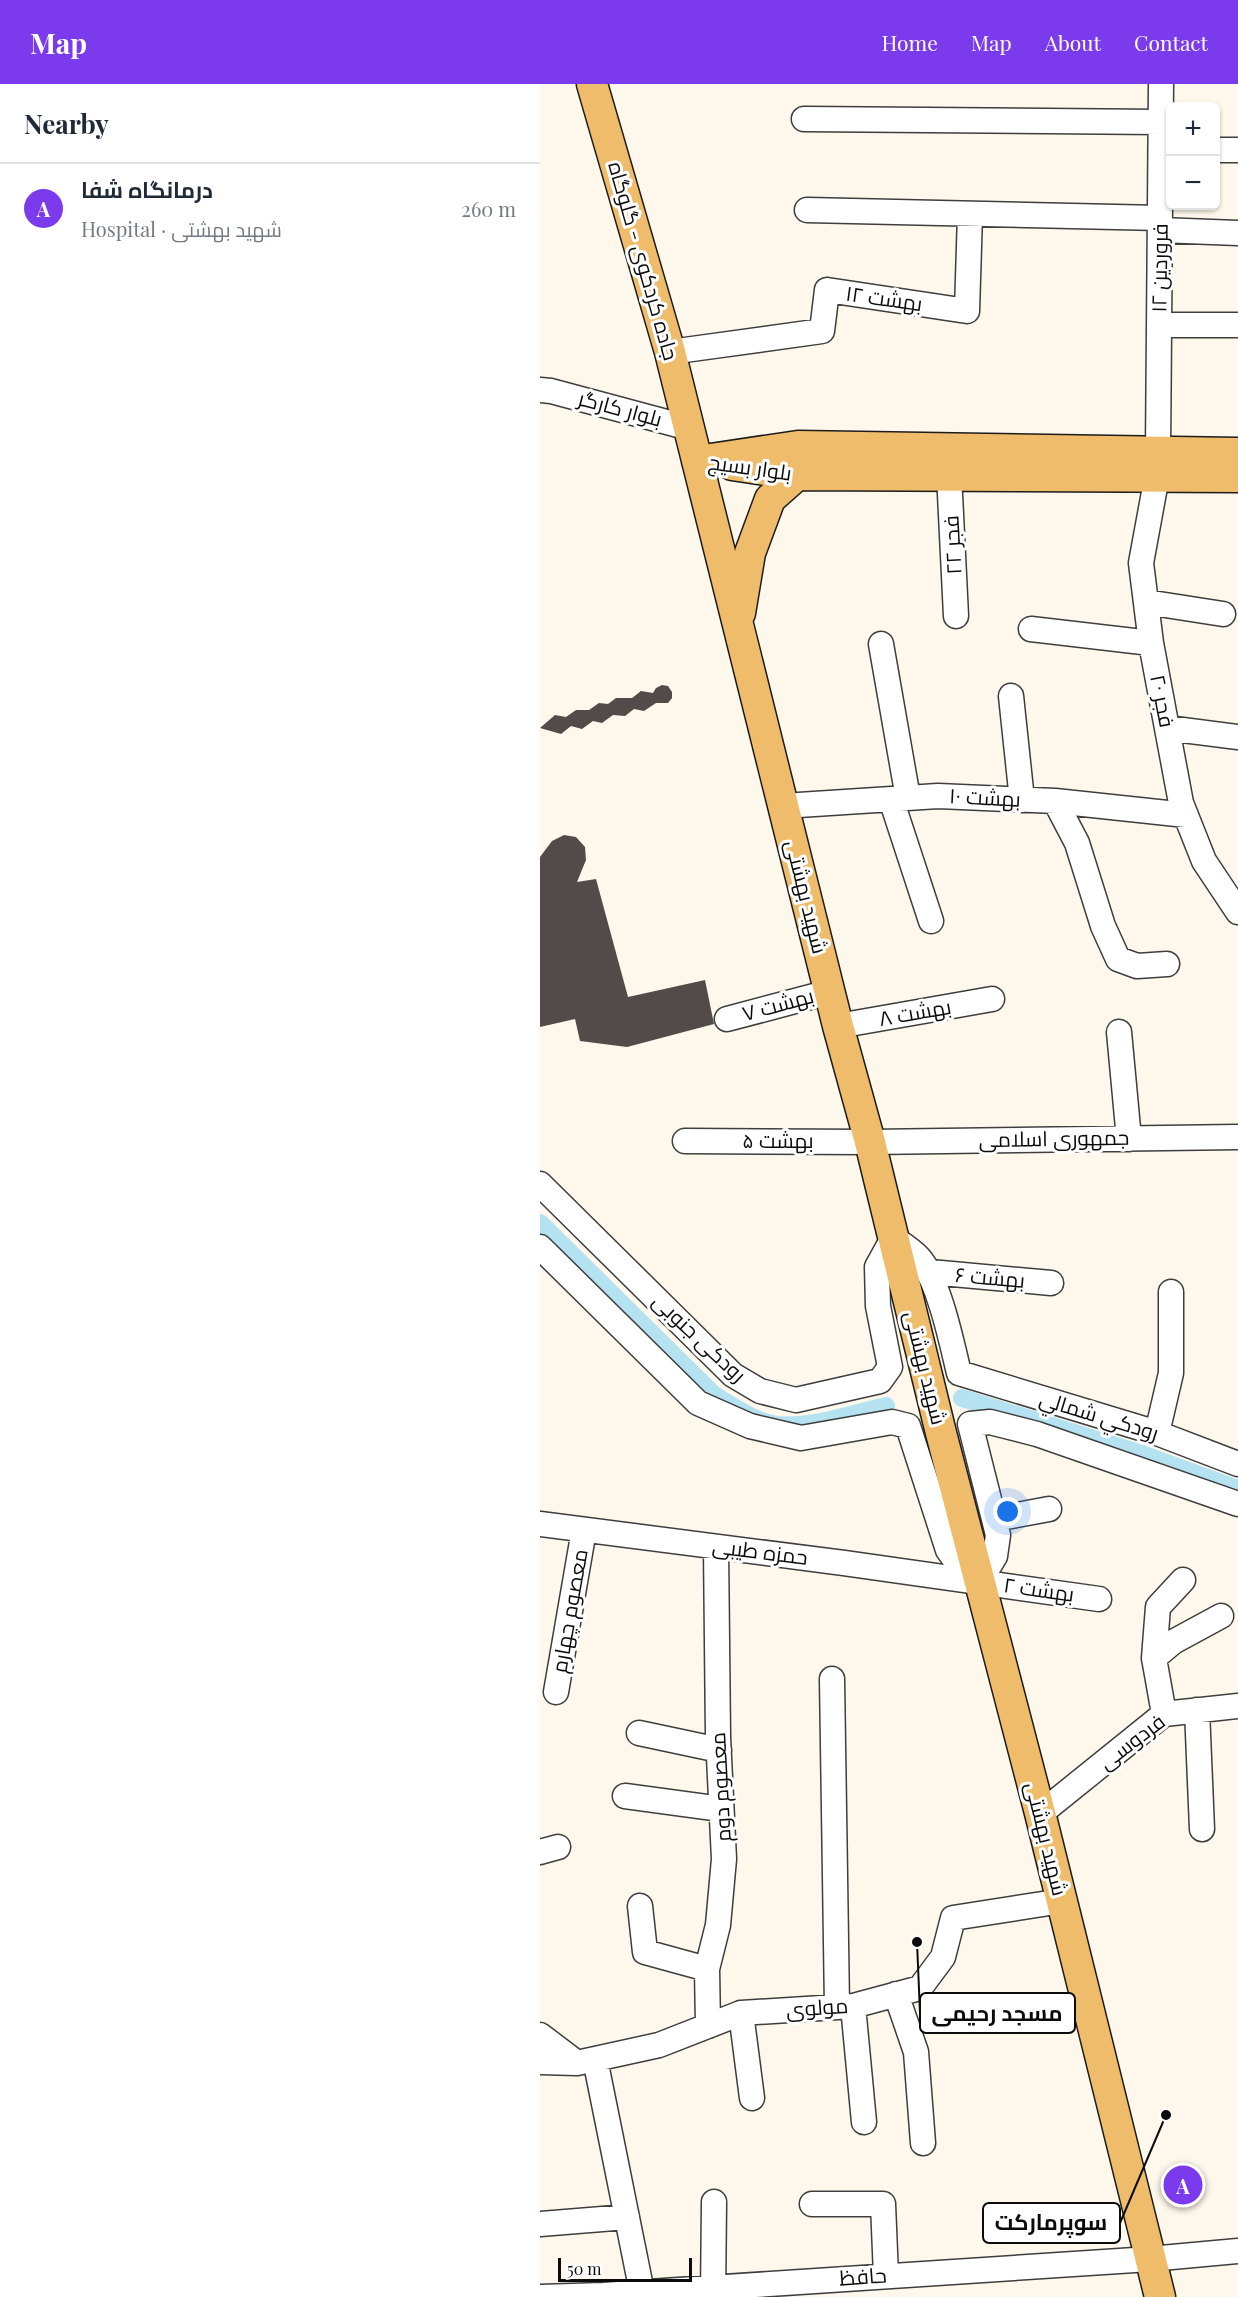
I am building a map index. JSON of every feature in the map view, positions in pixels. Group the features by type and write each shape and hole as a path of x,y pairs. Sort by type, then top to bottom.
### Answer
{"main road":[{"name":"جاده کردکوی - گلوگاه","path":"592,84 670,352 692,442"},
{"name":"بلوار بسیج","path":"692,442 1158,464 1238,477"},
{"name":"بلوار بسیج","path":"692,442 797,474 950,474 1158,464 1238,453"},
{"name":"شهید بهشتی","path":"692,442 893,1238 916,1274 976,1570 1040,1814 1160,2297"},
{"path":"738,625 750,553 770,499 797,474"}],"street":[{"name":"۱۲ فروردین","path":"1158,464 1160,224 1166,149 1161,122 1161,84"},
{"path":"804,119 1161,122"},
{"path":"1220,150 1238,150"},
{"path":"807,210 970,214 1160,224 1238,233"},
{"name":"بهشت ۱۲","path":"670,352 822,332 827,290 967,311 970,214"},
{"path":"1159,325 1238,325"},
{"name":"بلوار کارگر","path":"544,388 692,442"},
{"name":"فجر ۲۰","path":"1158,464 1141,563 1151,643 1181,803 1204,861 1238,912"},
{"name":"فجر ۲۲","path":"950,474 956,616"},
{"path":"1146,602 1223,614"},
{"path":"1031,629 1151,643"},
{"path":"881,644 900,798 930,921"},
{"path":"1011,696 1022,800"},
{"path":"1167,728 1238,737"},
{"name":"بهشت ۱۰","path":"783,806 938,796 1055,801 1186,815"},
{"path":"1055,801 1077,843 1103,926 1118,959 1137,966 1167,964"},
{"name":"بهشت ۷","path":"727,1019 830,992"},
{"name":"بهشت ۸","path":"838,1026 992,999"},
{"path":"1119,1032 1130,1139"},
{"name":"جمهوری اسلامی","path":"870,1142 1238,1137"},
{"name":"بهشت ۵","path":"685,1141 870,1142"},
{"name":"رودکی جنوبی","path":"540,1184 733,1375 760,1391 796,1400 880,1381 890,1367 878,1306 877,1267 893,1238"},
{"name":"رودکی جنوبی","path":"543,1253 698,1403 750,1426 801,1438 892,1422 908,1426 948,1550 958,1564 976,1570"},
{"name":"بهشت ۶","path":"916,1274 1051,1283"},
{"name":"رودکي شمالي","path":"916,1274 944,1312 959,1373 1158,1433 1236,1460"},
{"path":"1158,1433 1171,1373 1171,1292"},
{"name":"رودکي شمالي","path":"994,1519 970,1424 990,1422 1037,1434 1238,1504"},
{"path":"976,1570 995,1556 997,1546 994,1519 1049,1509"},
{"name":"حمزه طیبی","path":"540,1524 716,1547 976,1570"},
{"name":"معصوم چهارم","path":"556,1692 584,1530"},
{"name":"معصوم دوم","path":"708,2026 707,1969 718,1925 724,1859 718,1750 716,1547"},
{"name":"بهشت ۲","path":"976,1570 1099,1599"},
{"path":"1164,1714 1154,1658 1158,1607 1183,1580"},
{"path":"1154,1658 1173,1642 1221,1616"},
{"path":"832,1679 845,2007 864,2122"},
{"name":"فردوسی","path":"1040,1814 1164,1714 1238,1706"},
{"path":"1197,1710 1202,1829"},
{"path":"639,1734 718,1750"},
{"path":"625,1796 721,1809"},
{"name":"مولوی","path":"540,2062 586,2061 658,2045 741,2013 845,2007 920,1988 942,1957 953,1918 1062,1901"},
{"path":"640,1906 645,1952 707,1969"},
{"path":"896,1994 916,2052 923,2143"},
{"path":"741,2013 752,2098"},
{"path":"540,2035 586,2061 627,2217 643,2295"},
{"path":"713,2292 714,2202"},
{"path":"812,2204 883,2204 885,2276"},
{"path":"540,2224 627,2217"},
{"name":"حافظ","path":"540,2297 853,2287 885,2276 1238,2251"}],"building":[{"path":"662,685 668,686 672,692 672,698 668,703 656,703 644,711 634,709 625,716 613,715 602,723 593,721 582,729 571,726 561,734 540,728 555,715 566,717 576,710 589,710 599,703 608,704 616,698 632,698 641,691 653,693"},
{"path":"564,835 576,837 585,847 586,860 577,882 596,879 628,997 705,980 714,1024 627,1047 580,1041 575,1019 540,1027 540,857 552,841"}],"waterway":[{"path":"540,1223 714,1395 744,1413 761,1421 777,1425 791,1425 832,1420 886,1406"},
{"path":"962,1398 1139,1453 1238,1489"}],"place":[{"name":"مسجد رحیمی","path":"917,1942"},
{"name":"سوپرمارکت","path":"1166,2115"},
{"name":"درمانگاه شفا","path":"1183,2185"}]}
